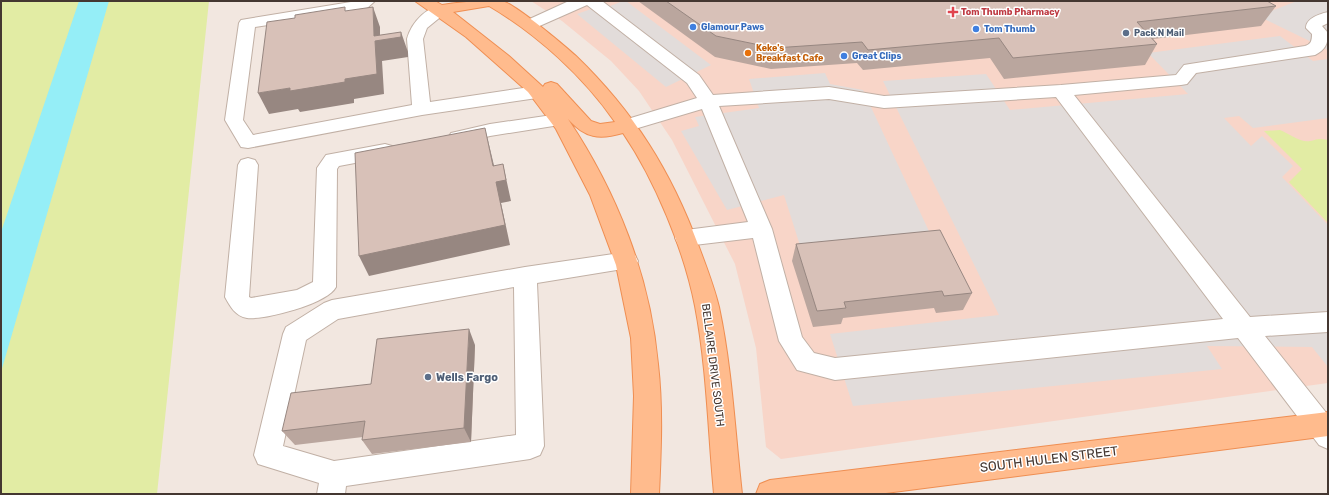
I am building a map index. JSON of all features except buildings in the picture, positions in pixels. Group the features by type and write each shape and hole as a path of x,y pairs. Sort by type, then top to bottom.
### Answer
{"main road":[{"path":"438,4 489,1"},
{"name":"BELLAIRE DRIVE SOUTH","path":"493,1 529,25 576,63 615,107 628,125 670,199 686,238 708,312 728,494"},
{"path":"438,4 514,68 537,92 559,120 579,152 594,182 627,261 639,315 646,364 648,423 644,494"},
{"path":"491,49 510,55 530,67 554,91 584,125 589,128 604,132 628,125"},
{"name":"SOUTH HULEN STREET","path":"770,494 1325,428"}],"lane":[{"path":"367,1 360,6 247,23 234,120 248,142 422,109 537,92"},
{"path":"529,25 582,1"},
{"path":"592,1 693,79 708,101 761,229 792,341 806,362 835,369 1242,327 1328,322"},
{"path":"422,109 415,39 417,29 438,4"},
{"path":"628,125 708,101 828,93 884,102 1061,91 1180,80 1190,69 1309,51 1316,48 1324,36 1314,28 1314,24 1328,17"},
{"path":"1061,91 1242,327 1325,428"},
{"path":"439,142 490,130 559,120"},
{"path":"248,165 237,297 240,304 247,308 287,301 316,293 324,287 327,168 333,160 401,148"},
{"path":"686,238 761,229"},
{"path":"525,276 530,446 332,484 268,455 295,334 332,310 525,276 627,261"}],"shaded area":[{"path":"531,1 1328,1 1328,383 781,459 766,447 756,348 735,264 672,140 639,91 611,61 562,21"},
{"path":"626,1 711,65 666,87 577,14 591,9 595,12"},
{"path":"1297,1 1328,1 1328,50 1258,16"},
{"path":"1280,36 1313,61 1328,59 1328,118 1253,128 1239,116 1224,118 1251,146 1262,136 1293,166 1282,177 1328,225 1328,367 1312,347 1207,346 1222,369 853,406 830,334 999,315 883,81 986,74 1010,110 1188,94 1148,53"},
{"path":"825,73 830,84 863,90 934,242 803,255 784,195 727,210 681,131 699,126 695,117 759,108 749,79"}],"green space":[{"path":"1,1 209,1 157,494 1,494"},
{"path":"1280,130 1303,141 1320,139 1328,140 1328,223 1289,182 1302,169 1264,131"}],"water":[{"path":"79,1 109,1 1,372 1,232"}],"place":[{"name":"Tom Thumb Pharmacy","path":"953,12"},
{"name":"Glamour Paws","path":"693,27"},
{"name":"Tom Thumb","path":"976,29"},
{"name":"Pack N Mail","path":"1126,33"},
{"name":"Keke's Breakfast Cafe","path":"748,53"},
{"name":"Great Clips","path":"844,56"},
{"name":"Wells Fargo","path":"428,377"}]}
